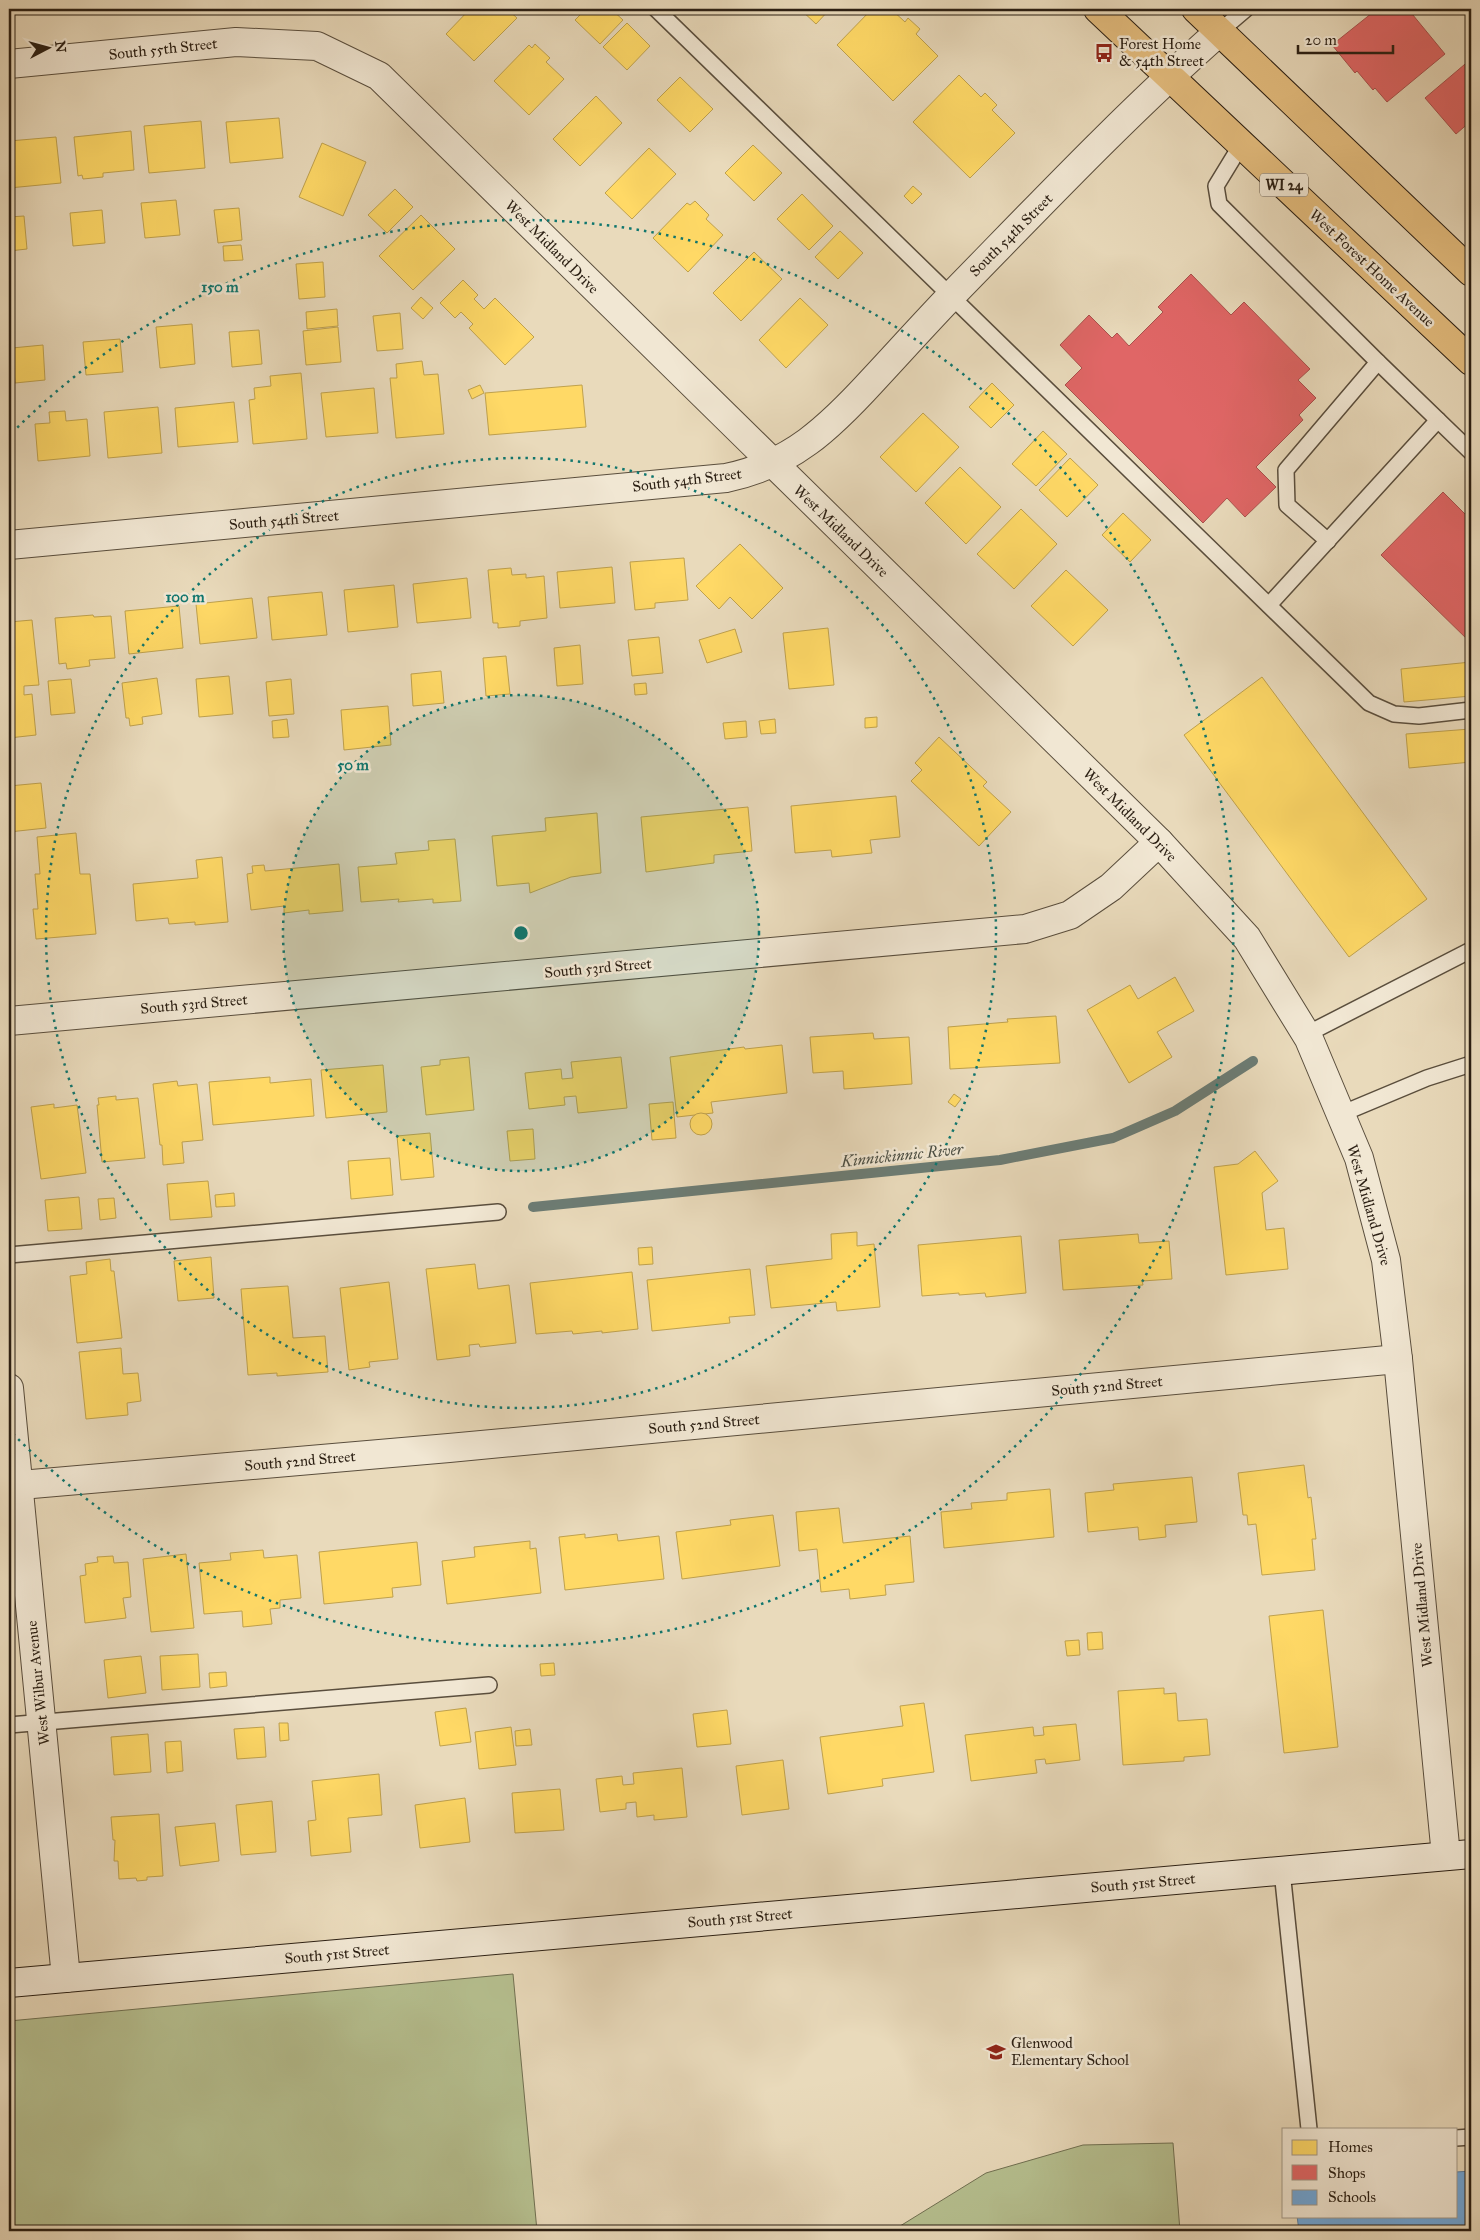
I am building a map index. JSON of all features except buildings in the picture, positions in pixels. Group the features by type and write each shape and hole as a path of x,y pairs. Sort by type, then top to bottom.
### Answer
{"main road":[{"name":"West Forest Home Avenue","path":"1098,9 1471,361"},
{"path":"1196,9 1471,272"}],"street":[{"name":"South 54th Street","path":"9,545 678,484 738,476 774,464 809,443 836,420 952,296 1168,76 1220,32"},
{"name":"South 55th Street","path":"9,64 236,42 318,46"},
{"name":"West Midland Drive","path":"318,46 378,76 1159,842 1247,938 1307,1034 1359,1158 1386,1260 1458,1855"},
{"name":"South 53rd Street","path":"9,1021 1025,929 1070,915 1111,887 1159,842"},
{"name":"South 52nd Street","path":"13,1486 459,1447 1398,1359"},
{"name":"West Wilbur Avenue","path":"9,1388 13,1486 42,1722 66,1978"},
{"name":"South 51st Street","path":"9,1984 1458,1855"}],"lane":[{"path":"656,9 1369,703 1394,714 1419,716 1471,710"},
{"path":"1220,32 1246,9"},
{"path":"1242,145 1216,186 1220,204 1471,452"},
{"path":"1328,541 1287,505 1286,470 1378,362"},
{"path":"1268,605 1438,420"},
{"path":"1307,1034 1471,950"},
{"path":"1341,1114 1427,1078 1471,1064"},
{"path":"9,1255 498,1212"},
{"path":"9,1725 489,1685"},
{"path":"1282,1871 1309,2128"},
{"path":"1458,2138 1471,2137"}],"green space":[{"path":"513,1974 537,2231 9,2231 9,2021"},
{"path":"1173,2143 1180,2231 892,2231 986,2173 1083,2145"}],"waterway":[{"name":"Kinnickinnic River","path":"533,1207 1000,1160 1113,1138 1175,1111 1253,1061"}],"place":[{"name":"Forest Home & 54th Street","path":"1104,53"},
{"name":"Glenwood Elementary School","path":"996,2052"}]}
